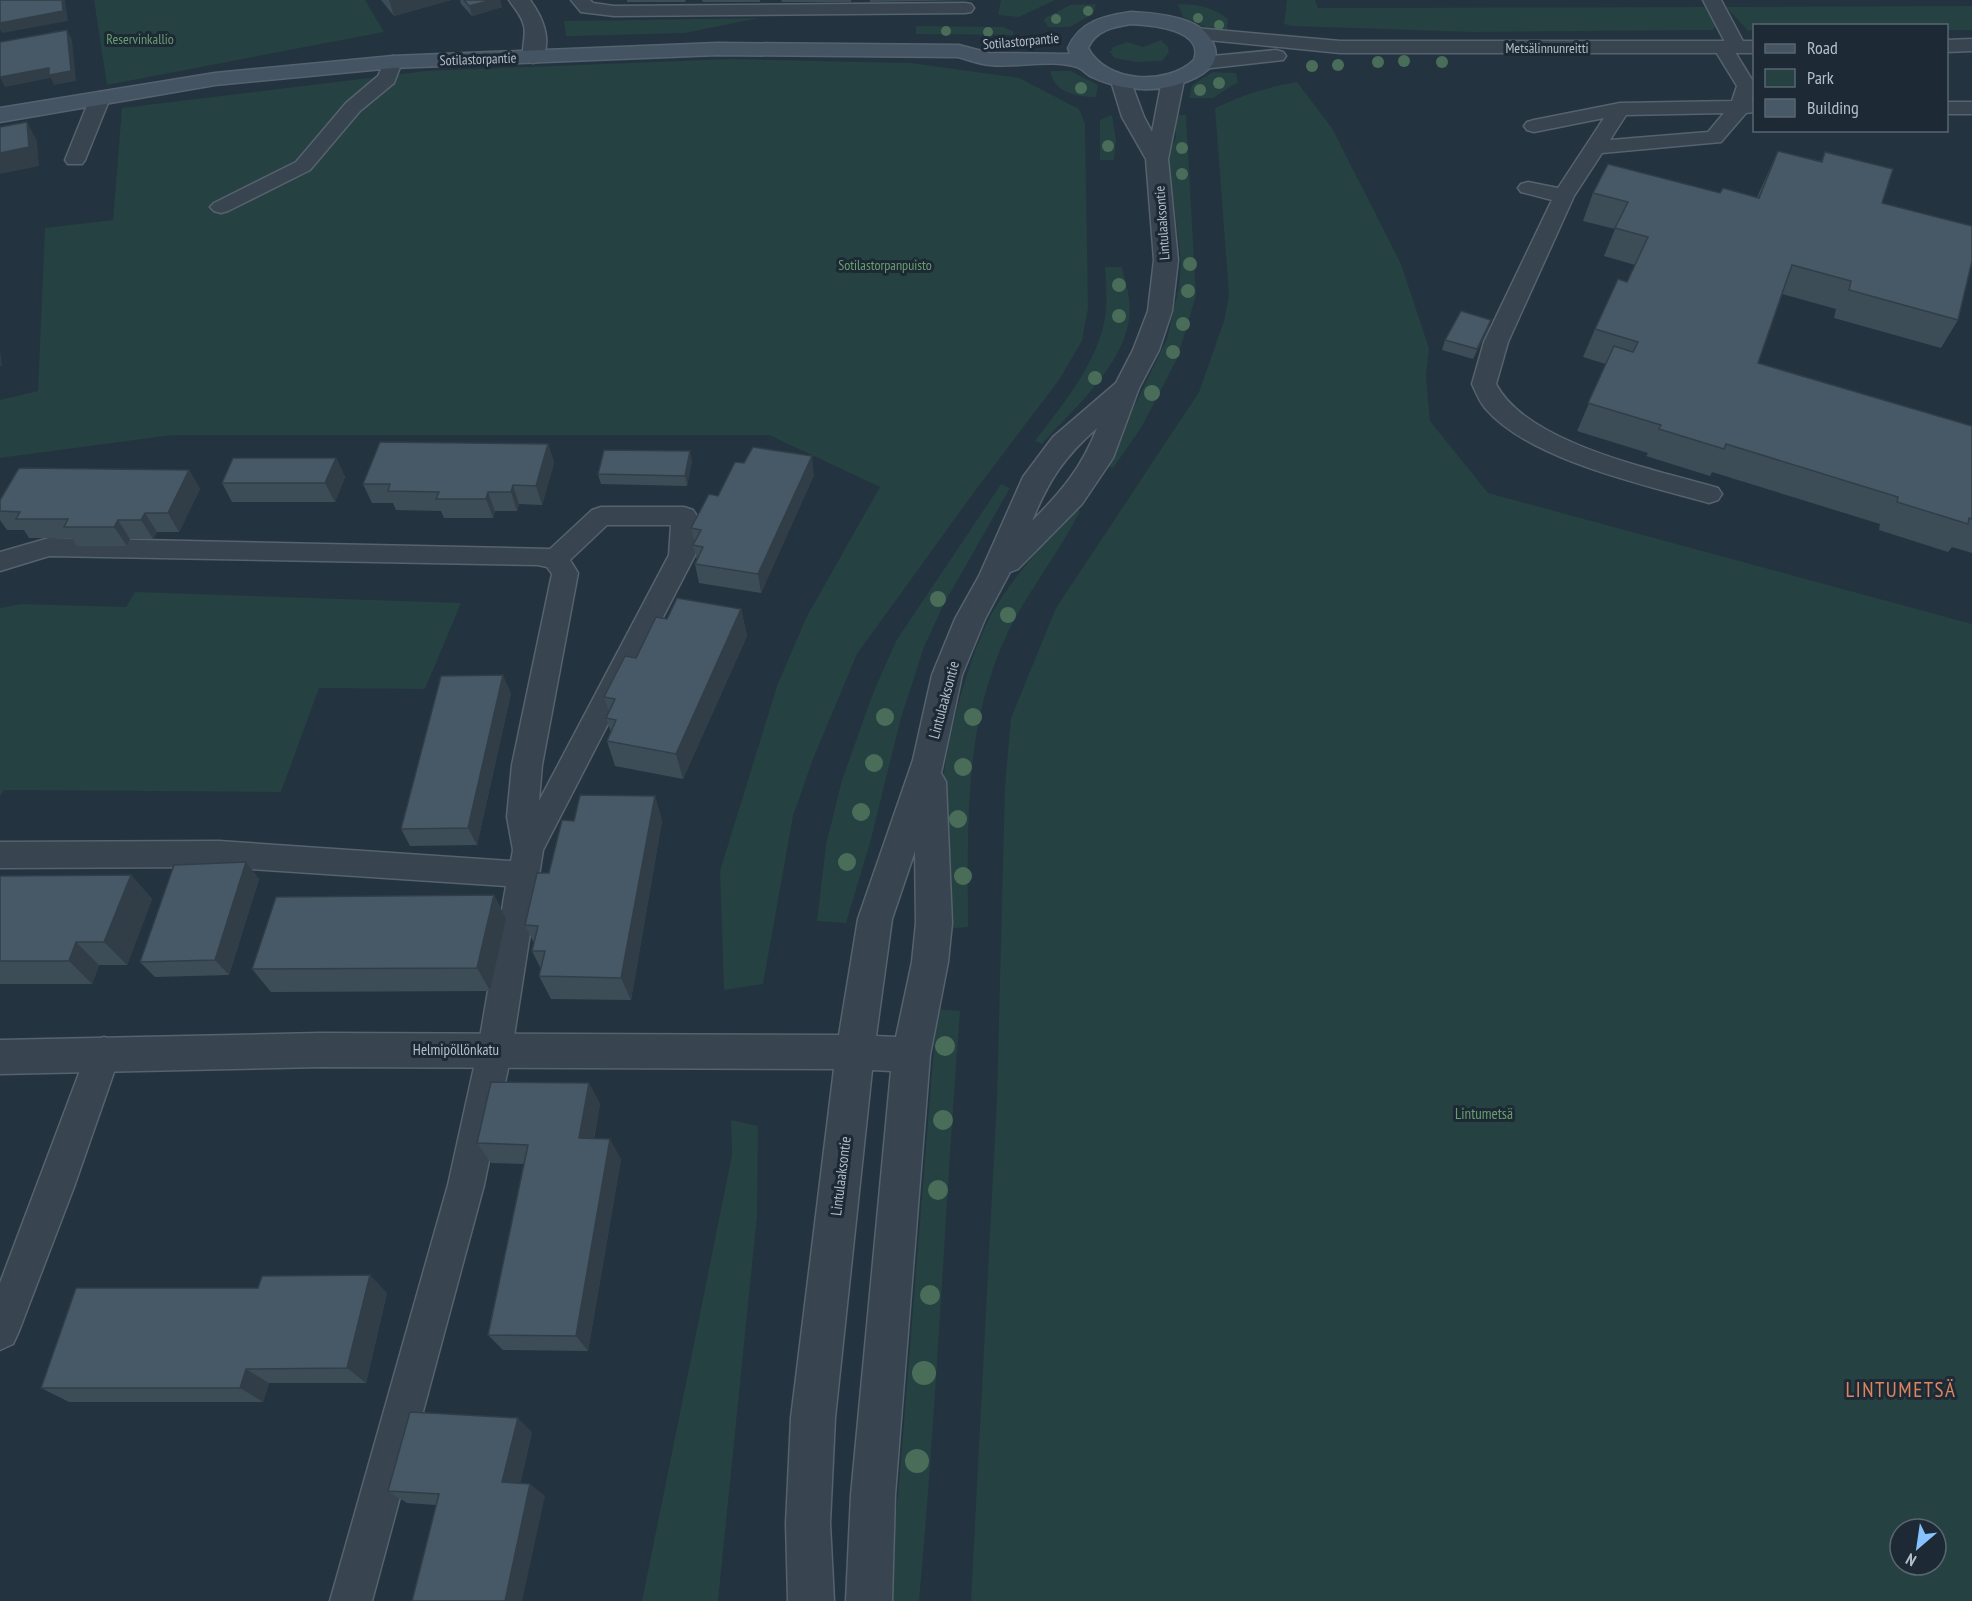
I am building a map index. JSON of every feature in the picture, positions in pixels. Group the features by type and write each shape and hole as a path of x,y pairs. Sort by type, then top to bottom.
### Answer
{"street":[{"path":"519,0 532,15 536,26 533,57"},
{"path":"1155,0 1161,20"},
{"path":"1116,10 1161,20 1195,34 1205,48 1206,56 1202,63 1185,76 1173,80 1148,83 1122,81 1093,70 1084,62 1078,48 1065,37 1093,28 1116,10"},
{"name":"Metsälinnunreitti","path":"1195,34 1340,47 1738,46"},
{"name":"Sotilastorpantie","path":"959,51 982,44 1065,37"},
{"path":"1948,46 1972,45"},
{"name":"Metsälinnunreitti","path":"1202,63 1287,56 1340,47"},
{"name":"Sotilastorpantie","path":"0,115 215,79 393,62 717,50 959,51 989,59 1063,59 1084,62"},
{"name":"Lintulaaksontie","path":"994,576 1072,497 1086,478 1099,458 1126,388 1146,350 1160,311 1166,260 1157,159 1173,80"},
{"name":"Lintulaaksontie","path":"1122,81 1133,117 1157,159"},
{"name":"Lintulaaksontie","path":"811,1601 808,1523 813,1418 855,1052 875,919 929,760 948,675 970,618 994,576 1033,484 1063,443 1126,388"},
{"name":"Lintulaaksontie","path":"869,1601 873,1495 911,1055 930,962 934,923 929,760"},
{"name":"Helmipöllönkatu","path":"0,1057 105,1052 495,1049 855,1052 911,1055"}],"lane":[{"path":"580,0 588,8 614,11 770,4 965,8"},
{"path":"1712,0 1738,46 1747,86 1748,107"},
{"path":"221,207 303,166 353,107 387,79 393,62"},
{"path":"75,160 100,98"},
{"path":"1534,126 1620,109 1748,107"},
{"path":"1595,147 1714,138 1748,107"},
{"path":"1948,108 1971,110"},
{"path":"1620,109 1564,196 1496,342 1484,384 1494,403 1532,433 1588,456 1709,494"},
{"path":"1528,188 1564,196"},
{"path":"526,863 681,555 684,516 601,516 555,559"},
{"path":"0,562 49,547 538,556 555,559 566,573 527,765 522,817 526,863 495,1049 466,1185 351,1601"},
{"path":"0,855 219,854 434,867 526,863"},
{"path":"0,1331 105,1052"}],"green space":[{"name":"Reservinkallio","path":"94,0 365,0 384,32 107,85"},
{"path":"1001,0 1055,0 1019,17 998,15"},
{"path":"1287,0 1315,0 1318,8 1707,7 1716,26 1713,30 1472,32 1291,26 1284,24"},
{"path":"1096,4 1093,14 1070,27 1048,27 1044,21 1045,18 1070,5"},
{"path":"1178,4 1198,6 1217,12 1228,19 1227,29 1210,29 1183,17"},
{"path":"1972,6 1972,30 1948,30 1948,24 1753,24 1753,30 1748,31 1726,7"},
{"path":"759,18 685,33 576,36 566,36 564,21"},
{"path":"916,26 1003,27 1013,31 1013,35 916,34"},
{"path":"1161,40 1168,47 1169,52 1162,61 1136,62 1114,58 1109,51 1127,42 1143,47"},
{"name":"Sotilastorpanpuisto","path":"730,59 911,63 1019,78 1079,109 1085,124 1088,308 1082,341 1059,380 857,654 813,759 793,816 763,984 724,990 720,871 777,686 806,618 880,487 769,435 172,435 0,458 0,400 38,391 45,228 113,220 122,108 426,71"},
{"path":"1050,71 1071,71 1098,85 1096,97 1074,95 1061,89 1052,78"},
{"path":"1213,72 1236,73 1238,82 1213,98 1189,98 1192,85"},
{"name":"Lintumetsä","path":"1297,82 1332,128 1401,264 1429,348 1426,376 1430,421 1488,493 1972,624 1972,1601 971,1601 997,1097 1005,785 1011,718 1056,608 1199,392 1224,321 1229,295 1215,108 1255,92"},
{"path":"1112,115 1116,140 1114,160 1100,160 1100,120"},
{"path":"1174,115 1186,115 1196,296 1177,359 1141,428 1113,468 1105,466 1167,339 1179,288 1181,261 1168,155 1176,137"},
{"path":"1105,267 1122,267 1129,299 1129,320 1124,340 1114,359 1087,396 1042,444 1035,441 1085,371 1099,340 1106,309"},
{"path":"1001,484 1010,488 945,602 924,647 901,718 870,843 846,923 817,921 826,845 842,780 873,693 896,641"},
{"path":"1073,509 1080,511 1016,616 993,668 983,704 971,777 968,927 944,929 940,811 950,737 965,682 982,633 992,613 1020,572"},
{"path":"135,592 461,603 425,689 319,688 281,792 4,790 0,797 0,608 21,604 126,607"},
{"path":"937,1009 960,1011 919,1601 887,1601 899,1484"},
{"path":"731,1120 758,1126 757,1216 718,1601 642,1601 732,1155"}],"building":[{"path":"0,0 62,0 63,11 0,23"},
{"path":"464,0 492,0 469,6"},
{"path":"67,30 71,71 49,75 49,68 0,77 0,42"},
{"path":"27,122 29,147 0,153 0,127"},
{"path":"1778,151 1822,162 1825,152 1893,169 1882,203 1972,226 1972,261 1958,320 1849,290 1851,281 1792,265 1758,363 1972,426 1972,519 1969,518 1968,524 1897,502 1898,497 1726,444 1724,449 1659,429 1661,425 1588,403 1614,346 1633,352 1638,342 1595,329 1618,279 1627,282 1648,237 1615,228 1628,202 1593,193 1608,164 1720,193 1723,188 1759,198"},
{"path":"1461,311 1491,320 1477,349 1445,340"},
{"path":"380,442 548,444 536,486 513,485 511,492 488,492 486,499 436,499 439,492 388,491 390,484 363,484"},
{"path":"753,447 812,456 758,574 695,564 703,547 693,545 701,530 691,528 709,494 718,496 735,462 744,463"},
{"path":"604,450 690,451 685,476 598,474"},
{"path":"233,458 336,458 325,483 222,483"},
{"path":"19,468 189,470 168,513 145,513 141,520 118,520 114,527 64,527 68,519 16,519 20,512 0,511 0,500"},
{"path":"677,598 741,609 676,754 607,741 616,720 606,718 615,699 604,697 625,656 636,658 656,617 667,619"},
{"path":"503,675 468,828 401,829 441,676"},
{"path":"580,795 655,796 621,978 539,976 545,951 532,951 538,926 525,925 537,873 549,873 562,820 574,821"},
{"path":"246,862 215,960 140,962 174,865"},
{"path":"131,875 104,942 76,942 69,961 0,961 0,876"},
{"path":"494,895 477,968 252,969 276,897"},
{"path":"491,1082 589,1083 579,1138 610,1139 576,1336 488,1335 528,1145 477,1143"},
{"path":"370,1275 347,1368 246,1369 240,1388 41,1388 76,1288 258,1288 262,1276"},
{"path":"410,1412 518,1418 502,1482 530,1484 505,1601 412,1601 439,1494 388,1491"}],"district":[{"name":"LINTUMETSÄ","path":"1901,1390"}]}
